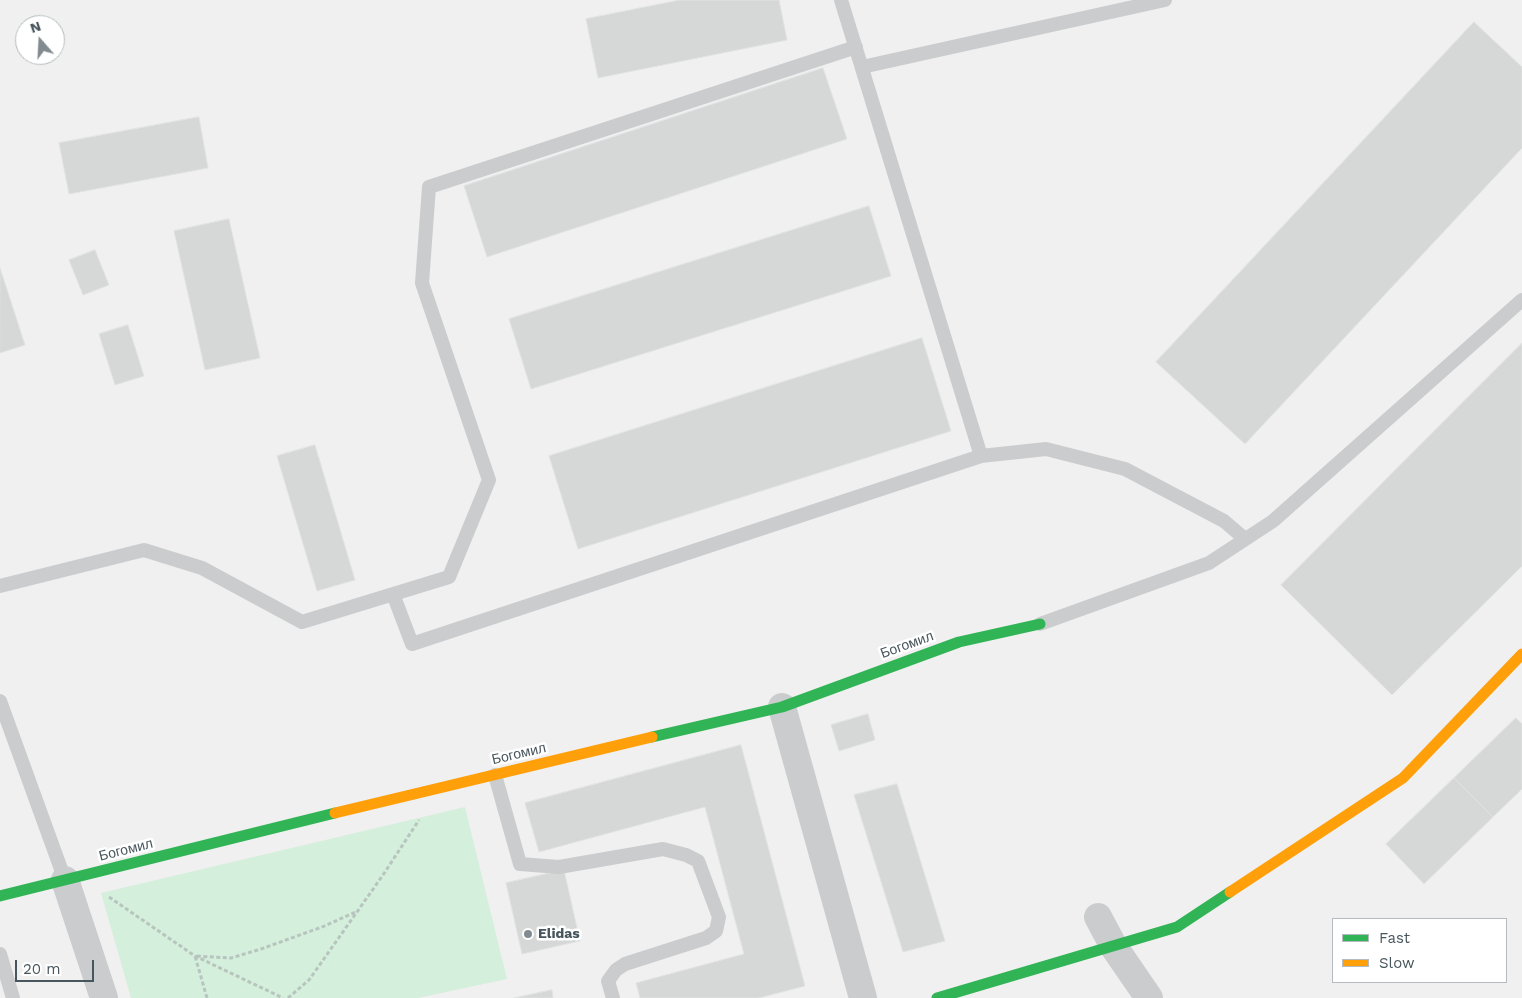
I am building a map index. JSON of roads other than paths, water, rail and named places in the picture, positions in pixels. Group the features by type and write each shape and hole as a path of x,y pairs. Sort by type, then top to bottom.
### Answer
{"street":[{"name":"Богомил","path":"0,896 68,892 435,788 782,707 959,642 1040,624"},
{"path":"937,998 1177,927 1403,778 1522,654"},
{"path":"782,707 863,998"},
{"path":"68,892 104,998"},
{"path":"1098,917 1114,947 1149,998"}],"lane":[{"path":"842,0 981,456"},
{"path":"862,67 1165,0"},
{"path":"0,586 144,550 202,568 302,622 449,577 489,480 422,283 429,187 856,47"},
{"path":"1040,624 1209,563 1246,539 1272,521 1522,300"},
{"path":"394,594 412,644 981,456 1046,449 1125,469 1224,521 1246,539"},
{"path":"0,701 68,892"},
{"path":"495,775 520,864 559,867 664,848 698,861 719,917 716,931 706,938 625,964 616,970 608,981 613,998"},
{"path":"0,954 13,998"}],"place":[{"name":"Elidas","path":"528,934"}]}
